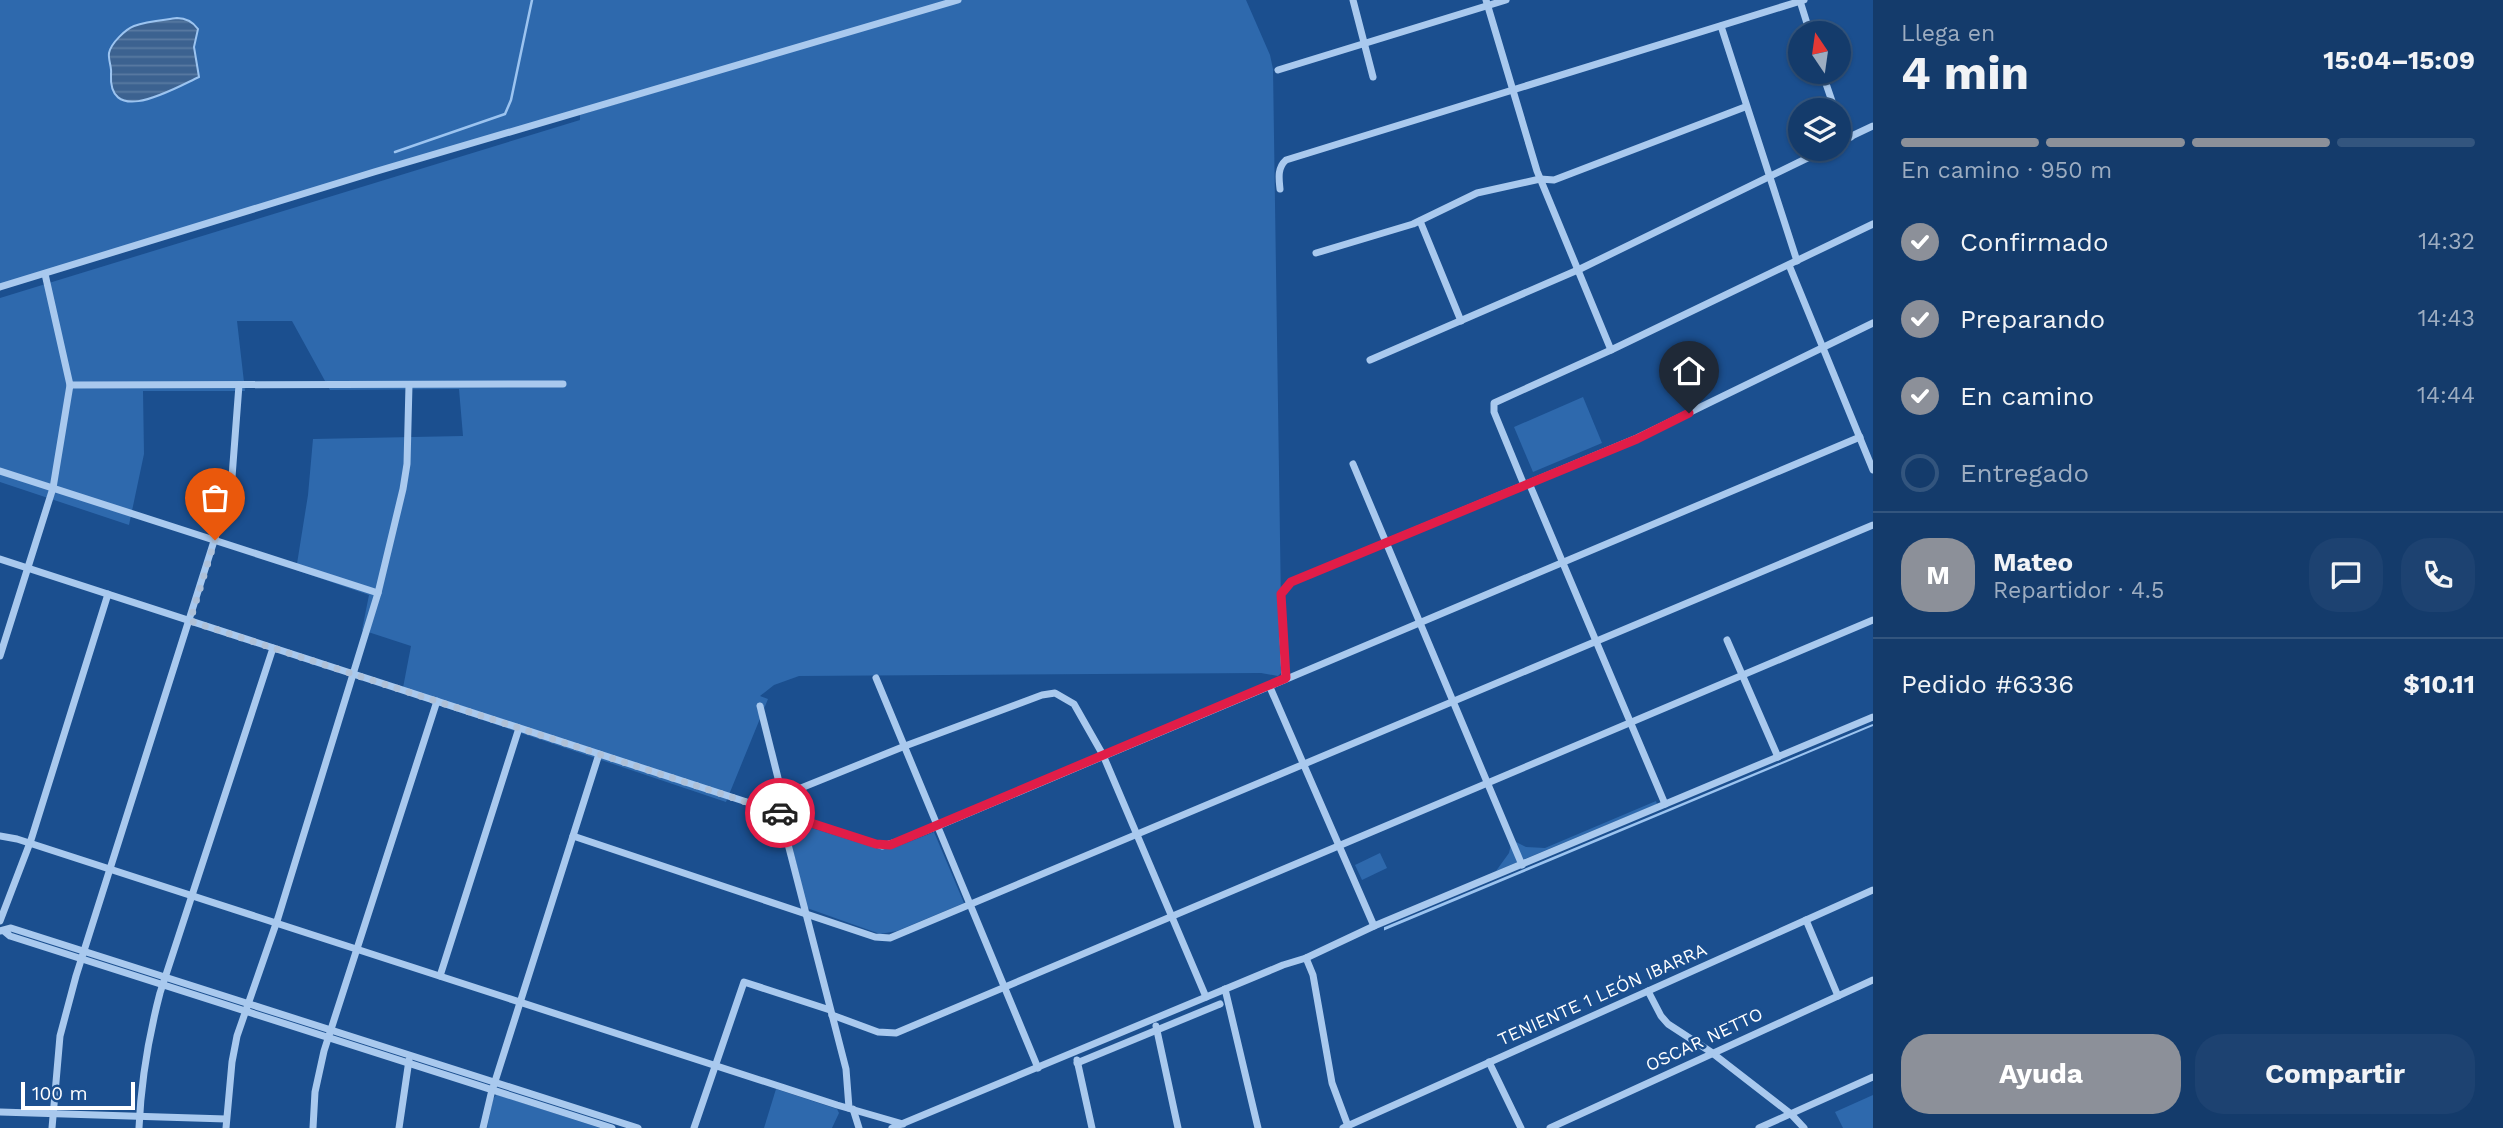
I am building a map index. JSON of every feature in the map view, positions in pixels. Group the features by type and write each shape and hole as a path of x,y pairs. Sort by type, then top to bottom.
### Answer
{"street":[{"path":"0,287 374,172 958,0"},
{"path":"1353,0 1373,77"},
{"path":"1278,70 1366,44 1487,3 1506,0"},
{"path":"1280,189 1278,176 1286,160 1802,1 1807,21"},
{"path":"1487,3 1540,179 1611,350"},
{"path":"1721,26 1793,263 1823,347 1873,470"},
{"path":"1316,253 1413,224 1470,195 1540,179 1554,180 1745,107"},
{"path":"1851,137 1873,126"},
{"path":"1370,360 1577,270 1802,161"},
{"path":"1420,220 1461,321"},
{"path":"1665,804 1562,562 1494,412 1494,403 1611,350 1873,223"},
{"path":"0,656 53,488 70,385 45,274"},
{"path":"1286,678 1281,594 1291,582 1637,439 1873,323"},
{"path":"70,385 564,384"},
{"path":"52,1128 60,1036 83,955 215,540 232,477 239,385"},
{"path":"226,1128 232,1062 247,1007 276,923 378,593 407,464 409,385"},
{"path":"0,559 882,846 938,826 1860,437"},
{"path":"1353,464 1522,865"},
{"path":"0,471 378,593"},
{"path":"573,836 876,937 890,938 1873,525"},
{"path":"0,921 29,843 108,594"},
{"path":"694,1128 744,982 878,1032 896,1033 1873,620"},
{"path":"1727,640 1778,757"},
{"path":"139,1128 141,1082 147,1041 163,981 273,648"},
{"path":"876,678 1038,1068"},
{"path":"1269,685 1374,926"},
{"path":"859,1128 851,1109 846,1069 780,813 789,796 801,788 905,746 1042,695 1055,693 1074,704 1102,755 1206,997"},
{"path":"313,1128 315,1093 329,1034 437,701"},
{"path":"760,706 785,802"},
{"path":"892,1128 1306,958 1374,926 1873,717"},
{"path":"440,976 519,728"},
{"path":"483,1128 493,1086 599,754"},
{"path":"0,836 29,843 716,1066 904,1124"},
{"name":"TENIENTE 1 LEÓN IBARRA","path":"1346,1127 1873,890"},
{"path":"1806,920 1838,996"},
{"path":"2,930 10,936 83,955 247,1007 493,1086 612,1128"},
{"path":"1306,958 1313,975 1332,1083 1346,1127"},
{"name":"OSCAR NETTO","path":"1550,1128 1873,980"},
{"path":"1225,989 1224,1003 1258,1128"},
{"path":"1648,991 1668,1024 1711,1052 1791,1114 1804,1128"},
{"path":"1077,1063 1224,1003"},
{"path":"1155,1018 1178,1128"},
{"path":"1075,1052 1092,1128"},
{"path":"399,1128 409,1059"},
{"path":"1489,1062 1521,1128"},
{"path":"1759,1128 1873,1077"},
{"path":"493,1086 638,1128"},
{"path":"0,1112 226,1119"}],"shaded area":[{"path":"0,0 956,0 0,284"},
{"path":"960,0 1246,0 1270,55 1273,69 1282,672 1278,676 1261,673 799,676 774,685 760,696 768,699 726,802 402,693 411,646 362,630 369,595 296,570 308,495 313,439 463,436 459,389 330,390 292,321 237,321 245,391 143,391 144,454 129,525 0,482 0,298 580,120 580,115"},
{"path":"177,18 189,21 198,29 194,47 199,77 145,100 131,102 120,99 113,90 110,49 123,33 134,26"},
{"path":"1583,397 1602,443 1533,472 1514,427"},
{"path":"1873,725 1385,929 1385,928"},
{"path":"1656,801 1657,804 1496,871 1509,853 1512,840 1526,847 1545,848"},
{"path":"786,820 879,849 896,847 934,832 964,903 897,931 880,934 807,908"},
{"path":"1380,853 1387,868 1362,880 1355,865"},
{"path":"776,1089 837,1109 839,1113 832,1128 764,1128"},
{"path":"498,1095 600,1128 487,1128"},
{"path":"1873,1095 1873,1128 1843,1128 1835,1112"}],"waterway":[{"path":"395,152 505,114 511,100 532,0"}],"way so far":[{"path":"215,540 190,621 780,813"}],"route":[{"path":"780,813 882,846 890,845 1286,678 1281,594 1291,582 1637,439 1689,413"}]}
